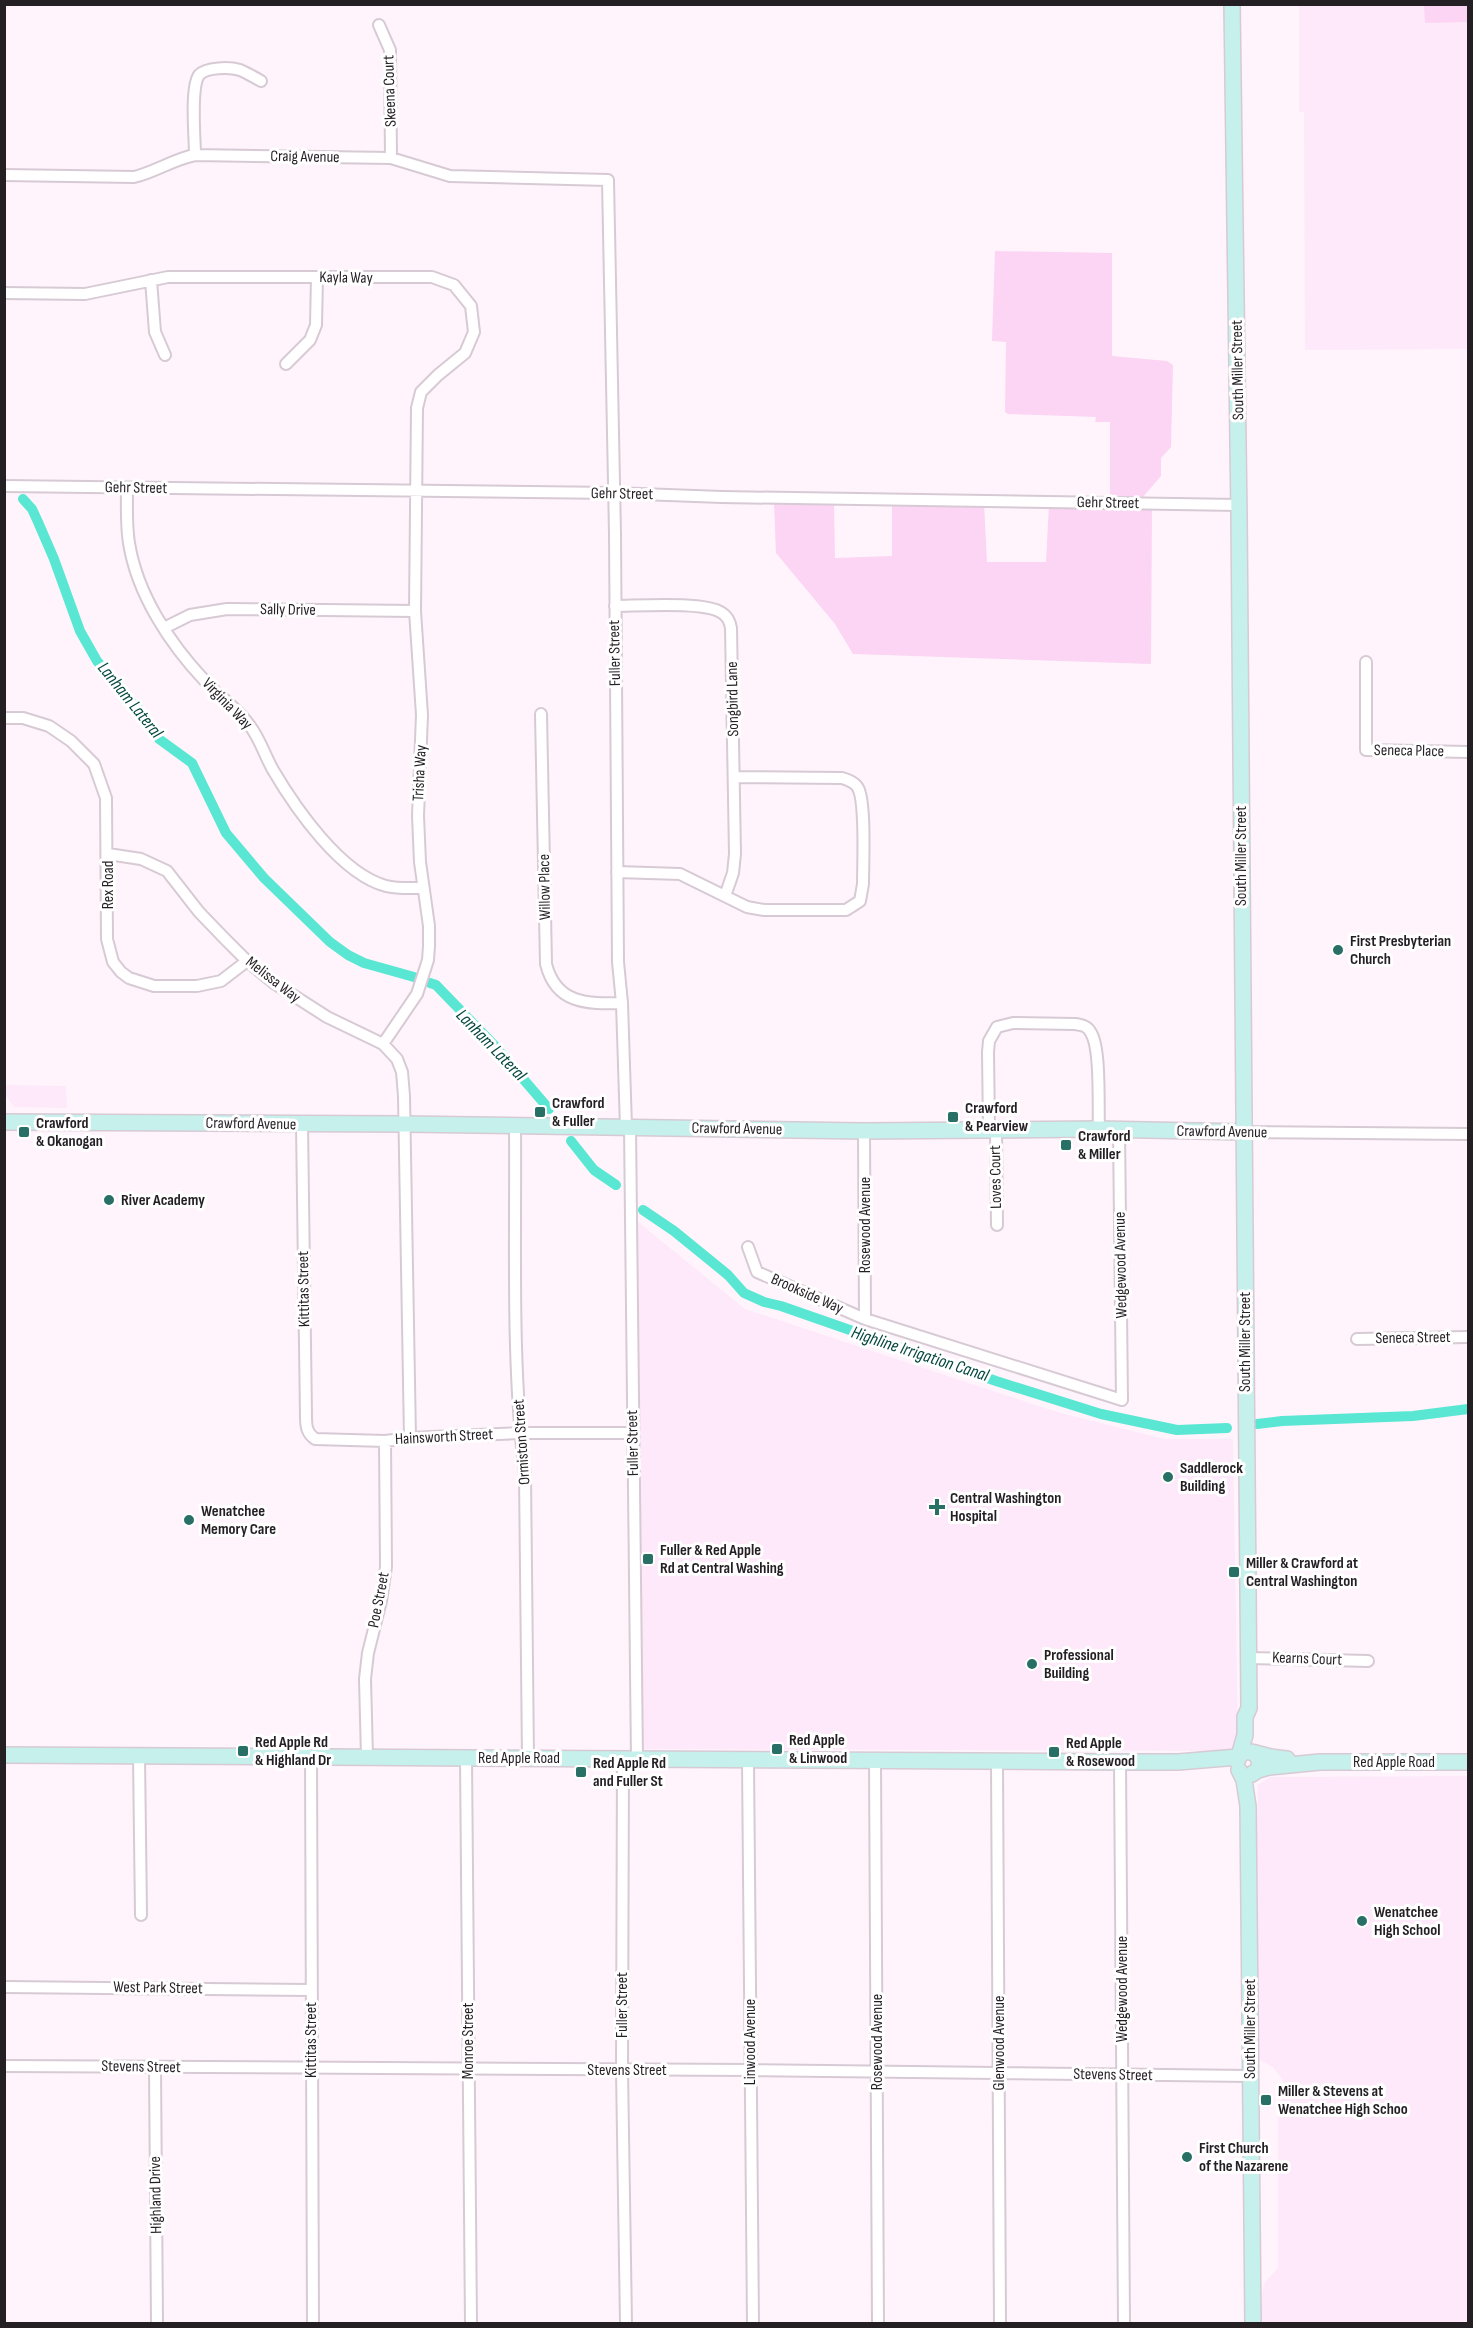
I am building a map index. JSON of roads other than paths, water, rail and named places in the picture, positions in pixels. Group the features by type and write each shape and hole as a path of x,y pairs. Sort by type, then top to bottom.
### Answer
{"street":[{"name":"South Miller Street","path":"1232,4 1239,505 1248,1708 1239,1763 1248,1806 1253,2324"},
{"name":"Skeena Court","path":"379,25 390,50 392,158"},
{"path":"195,155 195,95 200,75 209,69 238,69 261,81"},
{"name":"Craig Avenue","path":"4,176 135,177 152,173 195,155 392,158 450,176 608,180"},
{"name":"Fuller Street","path":"608,180 614,493 618,962 628,1127 633,1433 630,1759 622,2070 626,2324"},
{"name":"Kayla Way","path":"4,293 85,294 168,277 432,278 454,285 471,306 474,332 465,353 421,392 417,408 416,490"},
{"path":"286,364 310,340 316,325 317,277"},
{"path":"151,280 155,332 165,355"},
{"name":"Gehr Street","path":"4,486 614,493 722,497 1239,505"},
{"name":"Virginia Way","path":"127,488 127,525 132,555 142,589 164,628 199,675 245,719 255,732 282,785 332,850 358,872 379,884 399,888 423,888"},
{"name":"Trisha Way","path":"384,1044 417,994 428,960 429,926 423,888 418,781 422,715 415,611 416,490"},
{"name":"Songbird Lane","path":"615,606 703,607 721,612 729,621 731,628 734,865 725,896"},
{"name":"Sally Drive","path":"164,628 190,615 227,609 415,611"},
{"name":"Seneca Place","path":"1366,662 1366,750 1468,752"},
{"name":"Willow Place","path":"541,714 548,972 555,985 577,1001 622,1004"},
{"name":"Rex Road","path":"4,718 23,718 49,726 71,741 94,764 106,798 109,951 113,962 129,978 154,986 197,986 221,981 247,961"},
{"path":"617,873 680,874 754,909 846,910 860,901 863,884 861,803 859,789 855,784 842,778 734,777"},
{"name":"Melissa Way","path":"108,854 141,858 166,871 199,912 247,961 304,1004 384,1044 397,1059 402,1072 405,1124"},
{"name":"Loves Court","path":"997,1225 989,1041 997,1027 1013,1023 1075,1024 1090,1030 1096,1051 1099,1129"},
{"name":"Crawford Avenue","path":"4,1122 515,1125 864,1131 1099,1129 1468,1134"},
{"name":"Kittitas Street","path":"302,1124 306,1426 311,1436 328,1439"},
{"path":"405,1124 410,1438"},
{"name":"Ormiston Street","path":"515,1125 520,1433 525,1487 528,1758"},
{"name":"Wedgewood Avenue","path":"1119,1130 1122,1400"},
{"name":"Rosewood Avenue","path":"864,1131 865,1319"},
{"name":"Brookside Way","path":"748,1247 757,1272 865,1319 1122,1400"},
{"name":"Seneca Street","path":"1357,1339 1468,1337"},
{"name":"Hainsworth Street","path":"328,1439 385,1441 520,1433 633,1433"},
{"name":"Poe Street","path":"367,1757 365,1679 368,1653 381,1601 386,1567 385,1441"},
{"name":"Kearns Court","path":"1247,1658 1368,1661"},
{"name":"South Miller Street","path":"1248,1708 1253,1716 1256,1753"},
{"path":"1248,1750 1256,1753 1260,1760 1258,1770 1248,1774 1239,1763 1248,1750"},
{"name":"Red Apple Road","path":"1256,1753 1320,1762"},
{"name":"Red Apple Road","path":"4,1755 1239,1763"},
{"path":"139,1756 141,1915"},
{"name":"Kittitas Street","path":"311,1757 313,2324"},
{"name":"Monroe Street","path":"466,1758 471,2324"},
{"name":"Linwood Avenue","path":"748,1760 753,2324"},
{"name":"Rosewood Avenue","path":"875,1761 878,2324"},
{"name":"Glenwood Avenue","path":"997,1762 1000,2324"},
{"name":"Wedgewood Avenue","path":"1120,1762 1124,2324"},
{"name":"Red Apple Road","path":"1258,1770 1320,1762 1468,1762"},
{"name":"South Miller Street","path":"1248,1806 1258,1770"},
{"name":"West Park Street","path":"4,1987 311,1990"},
{"name":"Stevens Street","path":"4,2066 750,2070 1250,2076"},
{"name":"Highland Drive","path":"155,2067 157,2324"}],"waterway":[{"name":"Lanham Lateral","path":"23,499 32,509 38,522 80,631 97,661 138,708 159,739 192,763 226,833 264,878 330,942 364,963 414,977"},
{"name":"Lanham Lateral","path":"430,983 436,985 494,1045 549,1109"},
{"name":"Highline Irrigation Canal","path":"571,1141 594,1170 616,1185"},
{"name":"Highline Irrigation Canal","path":"643,1210 674,1231 728,1275 744,1293 764,1302 1101,1414 1177,1430 1227,1428"},
{"name":"Highline Irrigation Canal","path":"1257,1424 1413,1416 1468,1409"}],"place":[{"name":"First Presbyterian Church","path":"1338,950"},
{"name":"Crawford & Fuller","path":"540,1112"},
{"name":"Crawford & Pearview","path":"953,1117"},
{"name":"Crawford & Okanogan","path":"24,1132"},
{"name":"Crawford & Miller","path":"1066,1145"},
{"name":"River Academy","path":"109,1200"},
{"name":"Saddlerock Building","path":"1168,1477"},
{"name":"Central Washington Hospital","path":"937,1507"},
{"name":"Wenatchee Memory Care","path":"189,1520"},
{"name":"Fuller & Red Apple Rd at Central Washing","path":"648,1559"},
{"name":"Miller & Crawford at Central Washington","path":"1234,1572"},
{"name":"Professional Building","path":"1032,1664"},
{"name":"Red Apple & Linwood","path":"777,1749"},
{"name":"Red Apple Rd & Highland Dr","path":"243,1751"},
{"name":"Red Apple & Rosewood","path":"1054,1752"},
{"name":"Red Apple Rd and Fuller St","path":"581,1772"},
{"name":"Wenatchee High School","path":"1362,1921"},
{"name":"Miller & Stevens at Wenatchee High Schoo","path":"1266,2100"},
{"name":"First Church of the Nazarene","path":"1187,2157"}]}
